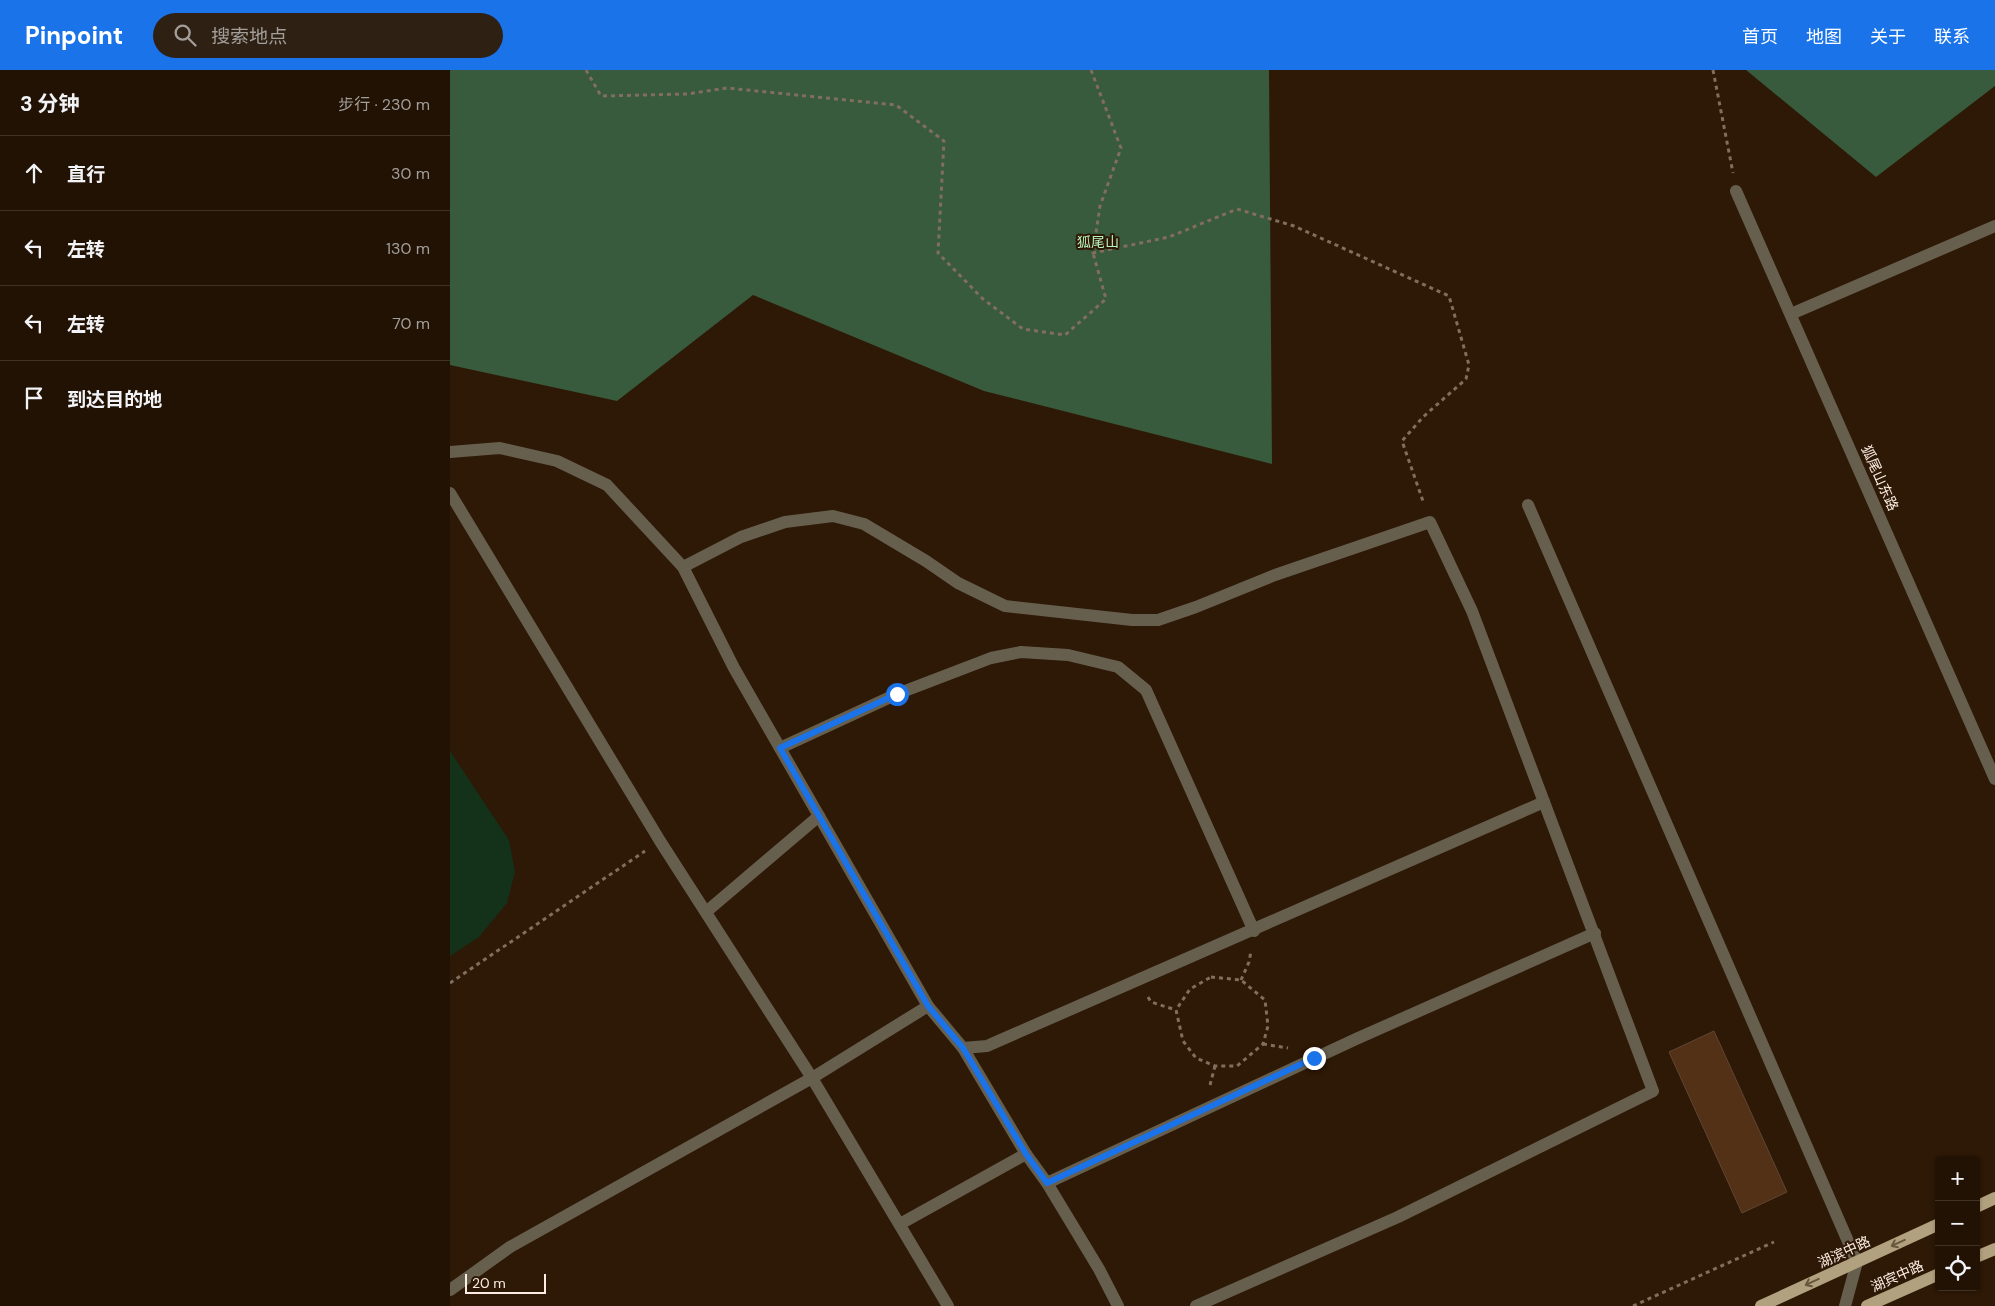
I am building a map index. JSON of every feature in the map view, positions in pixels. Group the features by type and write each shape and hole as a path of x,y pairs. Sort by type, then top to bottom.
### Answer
{"main road":[{"path":"1980,1205 1995,1198"},
{"name":"湖滨中路","path":"1761,1306 1935,1226"},
{"path":"1980,1255 1995,1249"},
{"name":"湖宾中路","path":"1867,1306 1935,1276"}],"street":[{"name":"狐尾山东路","path":"1736,191 1995,779"},
{"path":"1791,314 1995,226"},
{"path":"450,452 500,448 556,461 607,485 682,567 734,668 928,1006 963,1048 1026,1154 1047,1183 1118,1306"},
{"path":"450,492 660,841 812,1078 948,1306"},
{"path":"1528,505 1857,1262 1845,1306"},
{"path":"682,567 750,534 785,522 833,516 864,524 926,561 958,584 1005,606 1055,610 1132,620 1158,620 1196,607 1275,575 1430,522 1472,611 1595,933 1652,1091 1398,1217 1196,1306"},
{"path":"780,748 897,694 991,658 1022,652 1068,655 1118,667 1146,690 1254,931"},
{"path":"963,1048 987,1046 1254,931 1544,802"},
{"path":"706,912 819,816"},
{"path":"1047,1183 1348,1043 1595,933"},
{"path":"450,1290 510,1247 812,1078 928,1006"},
{"path":"900,1224 1026,1154"}],"path":[{"path":"586,70 602,96 687,94 727,88 896,105 944,142 938,253 983,299 1023,329 1066,335 1106,299 1092,253 1100,206 1121,148 1091,70"},
{"path":"1713,70 1736,191"},
{"path":"1092,253 1169,237 1237,208 1294,226 1449,296 1469,365 1466,379 1423,417 1402,441 1430,522"},
{"path":"450,983 660,841"},
{"path":"1240,980 1249,962 1254,931"},
{"path":"1211,977 1240,980 1265,1000 1268,1026 1264,1044 1237,1066 1215,1066 1196,1058 1183,1041 1176,1010 1190,989 1211,977"},
{"path":"1138,981 1151,1002 1176,1010"},
{"path":"1633,1306 1774,1242"}],"green space":[{"name":"狐尾山","path":"450,70 1269,70 1272,464 984,391 753,295 617,401 450,365"},
{"path":"1746,70 1995,70 1995,86 1876,177"},
{"path":"450,751 509,840 515,872 507,903 479,937 450,956"}],"building":[{"path":"1714,1031 1787,1192 1742,1213 1669,1052"}],"route":[{"path":"897,694 780,748 928,1006 963,1048 1026,1154 1047,1183 1314,1058"}]}
